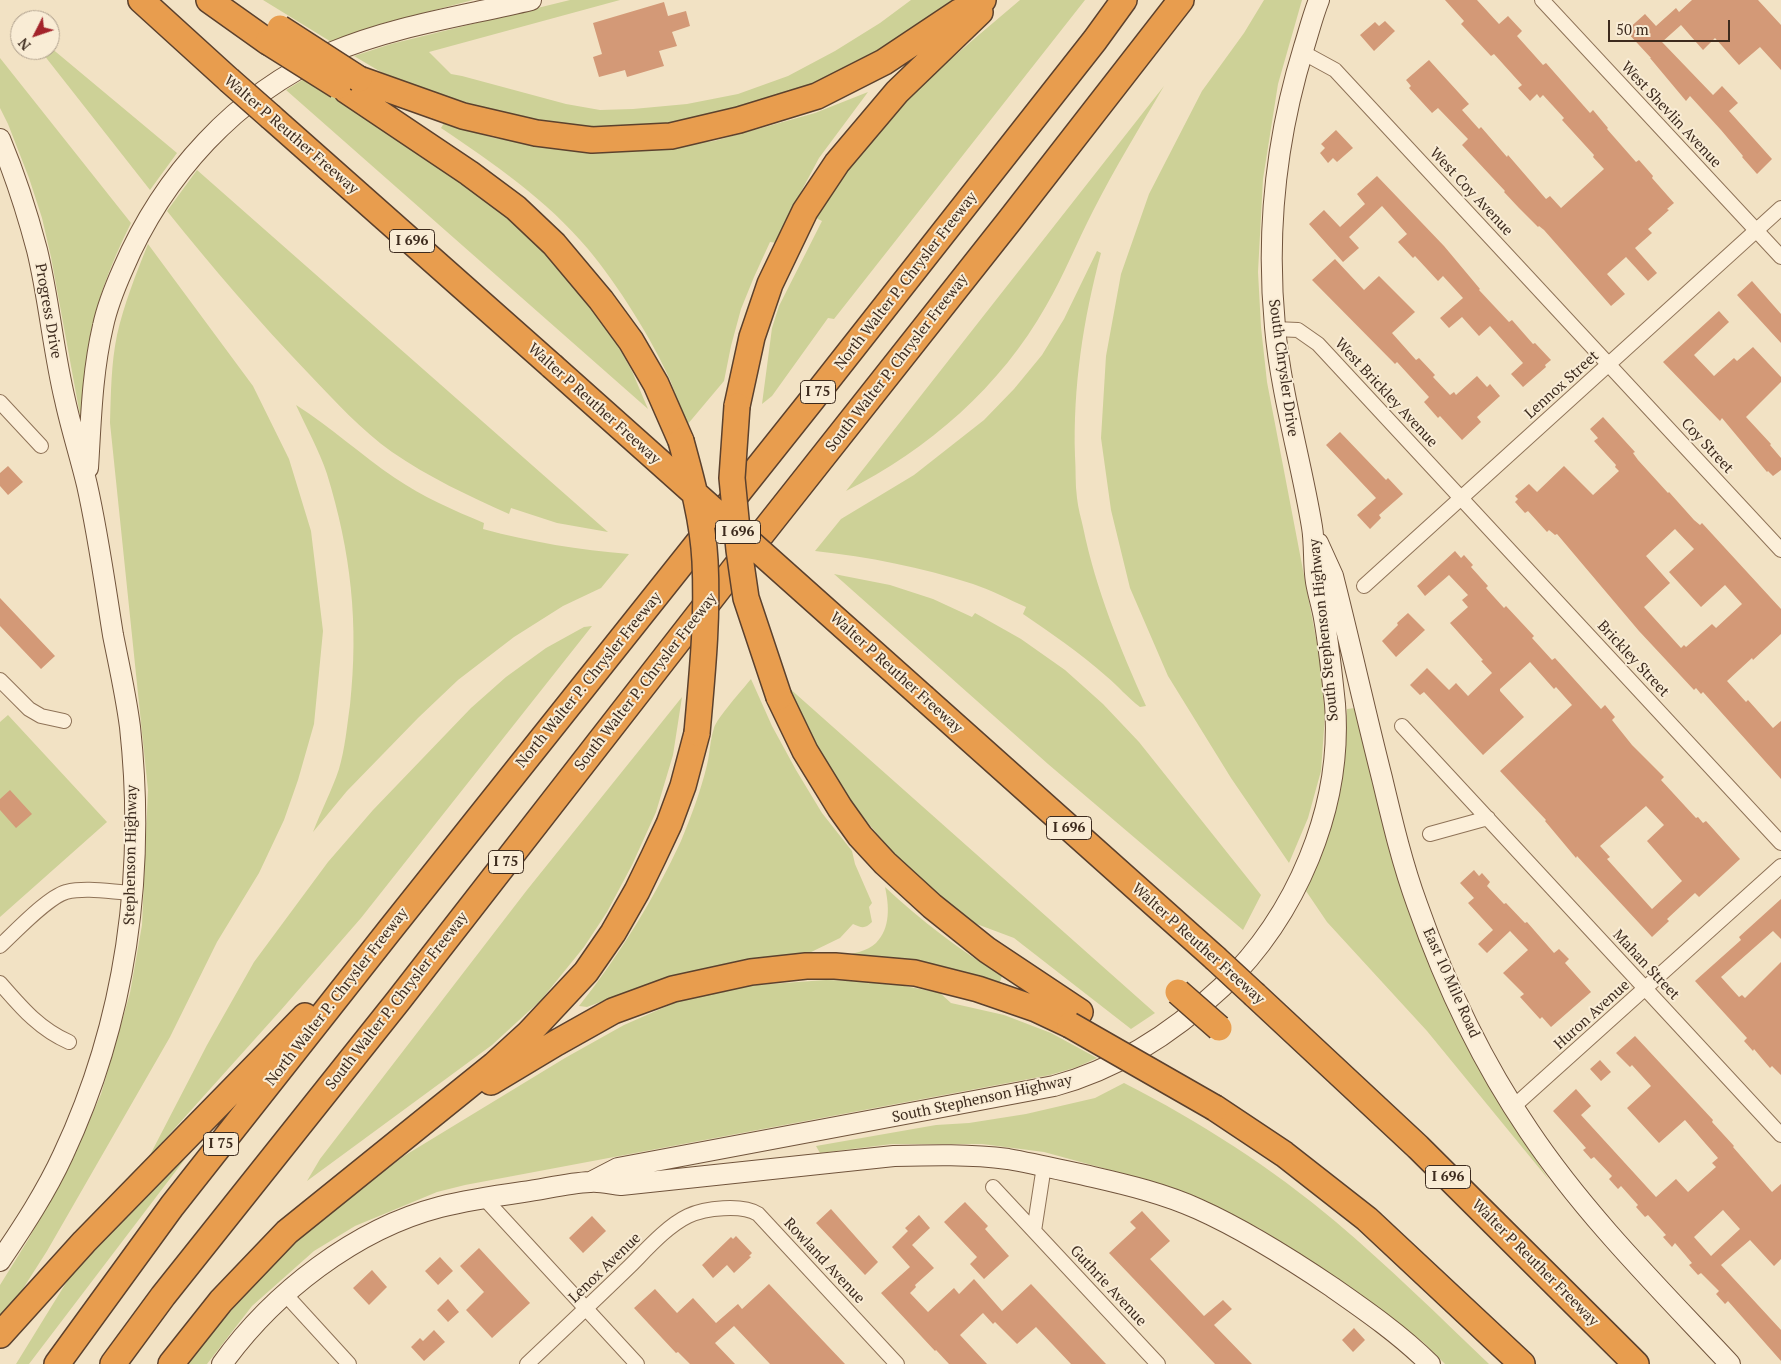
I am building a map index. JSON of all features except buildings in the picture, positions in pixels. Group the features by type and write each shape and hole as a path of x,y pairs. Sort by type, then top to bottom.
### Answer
{"highway":[{"name":"Walter P Reuther Freeway","path":"141,0 1215,958 1418,1147 1636,1364"},
{"path":"171,1364 221,1301 287,1232 494,1065 529,1033 586,972 613,932 637,891 669,824 683,786 696,733 705,634 705,560 695,494 681,441 656,384 631,341 601,300 554,244 516,208 353,85 274,35 209,0"},
{"path":"236,0 274,35"},
{"path":"353,85 463,116 536,133 592,140 670,136 739,120 817,96 884,62 959,12 983,0"},
{"path":"993,0 897,92 837,163 805,211 770,284 752,337 737,406 732,478 746,598 779,697 805,751 840,808 860,836 885,863 932,906 1075,1019 1284,1154 1367,1219 1522,1364"},
{"name":"North Walter P. Chrysler Freeway","path":"57,1364 172,1206 823,385 1124,0"},
{"name":"South Walter P. Chrysler Freeway","path":"113,1364 163,1296 404,993 1181,0"},
{"path":"0,1335 84,1242 391,929"},
{"path":"408,1133 612,1011 673,988 751,972 806,966 835,966 915,973 978,989 1036,1009 1075,1019"},
{"path":"1178,992 1220,1028"}],"main road":[{"path":"87,485 93,384 103,324 134,243 170,184 194,154 221,126 250,102 282,79 330,54 380,35 530,0"},
{"name":"South Chrysler Drive","path":"1312,530 1286,404 1275,329 1271,253 1276,178 1292,85 1319,0"},
{"name":"Progress Drive","path":"0,139 14,173 37,252 62,387 87,485"},
{"name":"Stephenson Highway","path":"0,1261 48,1185 63,1156 86,1100 117,1001 129,935 133,893 135,825 130,725 87,485"},
{"name":"East 10 Mile Road","path":"1312,530 1333,576 1393,822 1416,902 1437,958 1460,1009 1513,1107 1541,1149 1590,1212 1730,1364"},
{"name":"South Stephenson Highway","path":"591,1182 618,1168 1070,1082 1105,1068 1152,1042 1200,1007 1240,970 1277,919 1313,848 1324,814 1335,744 1335,706 1324,619 1316,581 1312,530"},
{"name":"South Stephenson Highway","path":"222,1364 234,1347 285,1294 357,1242 401,1221 439,1208 484,1198 591,1182 621,1185 894,1156 935,1154 984,1157 1044,1166"},
{"path":"1044,1166 1132,1186 1197,1209 1273,1249 1308,1271 1394,1333 1430,1364"}],"street":[{"name":"West Shevlin Avenue","path":"1542,0 1781,257"},
{"name":"West Coy Avenue","path":"1302,52 1335,70 1609,364"},
{"name":"Lennox Street","path":"1364,586 1781,208"},
{"name":"West Brickley Avenue","path":"1275,329 1298,330 1318,344 1462,498"},
{"name":"Coy Street","path":"1609,364 1781,550"},
{"path":"0,402 41,446"},
{"name":"Brickley Street","path":"1462,498 1781,843"},
{"path":"0,680 29,709 41,716 64,721"},
{"name":"Mahan Street","path":"1402,726 1781,1135"},
{"path":"1430,834 1488,818"},
{"name":"Huron Avenue","path":"1513,1107 1781,866"},
{"path":"0,946 48,903 66,892 83,890 133,893"},
{"path":"0,983 33,1020 57,1037 69,1042"},
{"path":"1034,1231 1044,1166"},
{"name":"Guthrie Avenue","path":"993,1187 1158,1364"},
{"path":"484,1198 637,1364"},
{"name":"Rowland Avenue","path":"715,1210 736,1207 751,1209 758,1214 896,1364"},
{"name":"Lenox Avenue","path":"527,1364 655,1242 679,1222 689,1216 715,1210"},
{"path":"285,1294 350,1364"}],"green space":[{"path":"263,0 473,0 377,25 333,43"},
{"path":"570,0 620,0 429,52 451,74 566,104 600,110 687,104 738,94 788,76 835,51 880,23 911,0 958,0 845,73 767,104 665,126 603,129 530,121 435,96 381,72 354,56 391,44"},
{"path":"1020,0 1085,0 834,319 828,318 772,396 762,404 772,328 779,306 822,221 816,218 852,165 892,116 945,64"},
{"path":"1264,0 1302,0 1278,84 1263,179 1258,272 1267,382 1320,659 1325,715 1321,771 1308,818 1289,863 1231,778 1168,676 1130,588 1111,510 1101,438 1106,356 1121,274 1149,194 1202,91 1244,33"},
{"path":"60,55 177,153 150,190 48,60 60,60"},
{"path":"0,58 131,223 110,270 94,319 86,362 82,426 42,218 29,178 0,108"},
{"path":"309,76 479,190 556,259 610,332 632,371 648,409 286,90"},
{"path":"1164,86 1101,195 1046,306 1028,335 1007,363 985,389 933,436 876,475 846,491"},
{"path":"868,92 819,158 794,205 777,243 770,242 741,309 724,381 687,425 671,382 654,348 622,296 588,249 555,214 519,183 441,128 444,123 494,138 549,146 658,149 714,141 815,113"},
{"path":"197,170 608,532 557,523 511,508 509,514 420,470 392,452 359,425 272,334 167,211"},
{"path":"148,244 253,386 289,459 311,531 323,631 314,724 284,820 259,873 217,942 170,1037 47,1251 17,1298 0,1316 0,1285 28,1240 77,1149 101,1094 130,993 142,925 148,790 110,423 112,368 117,335 127,300"},
{"path":"1097,251 1101,253 1089,303 1080,354 1075,430 1076,493 1088,550 1102,596 1146,706 1140,707 1086,659 1023,614 1026,607 980,586 953,578 855,556 815,551 841,519 914,475 984,420 1014,389 1042,355 1064,319"},
{"path":"296,405 395,478 427,497 484,523 483,529 555,545 629,554 601,588 563,606 514,637 458,680 347,791 313,832 336,777 344,745 353,675 353,617 347,560 335,503 324,465"},
{"path":"834,574 890,585 933,599 972,617 975,613 1021,639 1065,670 1103,704 1139,742 1261,895 1243,930 1048,764"},
{"path":"592,626 361,918 149,1157 207,1045 254,962 328,862 373,810 471,708 506,677 546,648 584,627"},
{"path":"751,679 772,726 796,770 822,813 852,851 855,864 872,903 869,907 872,922 863,927 853,924 840,938 805,955 782,956 691,972 654,982 587,1007 579,1006 622,947 659,884 681,841 696,803 716,723"},
{"path":"788,687 1155,1013 1131,1029 1014,938 974,923 938,894 894,854 853,805 823,757"},
{"path":"682,697 673,755 656,812 632,865 607,912 584,947 541,1000 492,1045 307,1181 320,1159 527,890"},
{"path":"1355,708 1408,908 1432,970 1468,1046 1505,1112 1549,1180 1427,1031 1327,922 1306,891 1324,847 1337,802 1344,756 1347,709"},
{"path":"8,715 107,822 0,917 0,722"},
{"path":"885,887 941,934 1002,976 999,985 840,957 869,948 881,937 888,916"},
{"path":"826,980 885,982 940,993 951,1003 1004,1015 1051,1033 1097,1058 1077,1067 1050,1075 465,1185 437,1192 355,1226 314,1251 252,1306 207,1364 187,1364 228,1314 287,1250 340,1205 404,1156 565,1058 624,1025 690,996 756,985"},
{"path":"1124,1083 1180,1113 1234,1146 1312,1202 1375,1256 1489,1364 1445,1364 1423,1342 1343,1282 1259,1228 1174,1189 1044,1152 982,1144 892,1144 820,1153 816,1146 936,1125 969,1123 1026,1114 1095,1098"},
{"path":"185,1159 29,1364 16,1364 69,1278 161,1179"}]}
